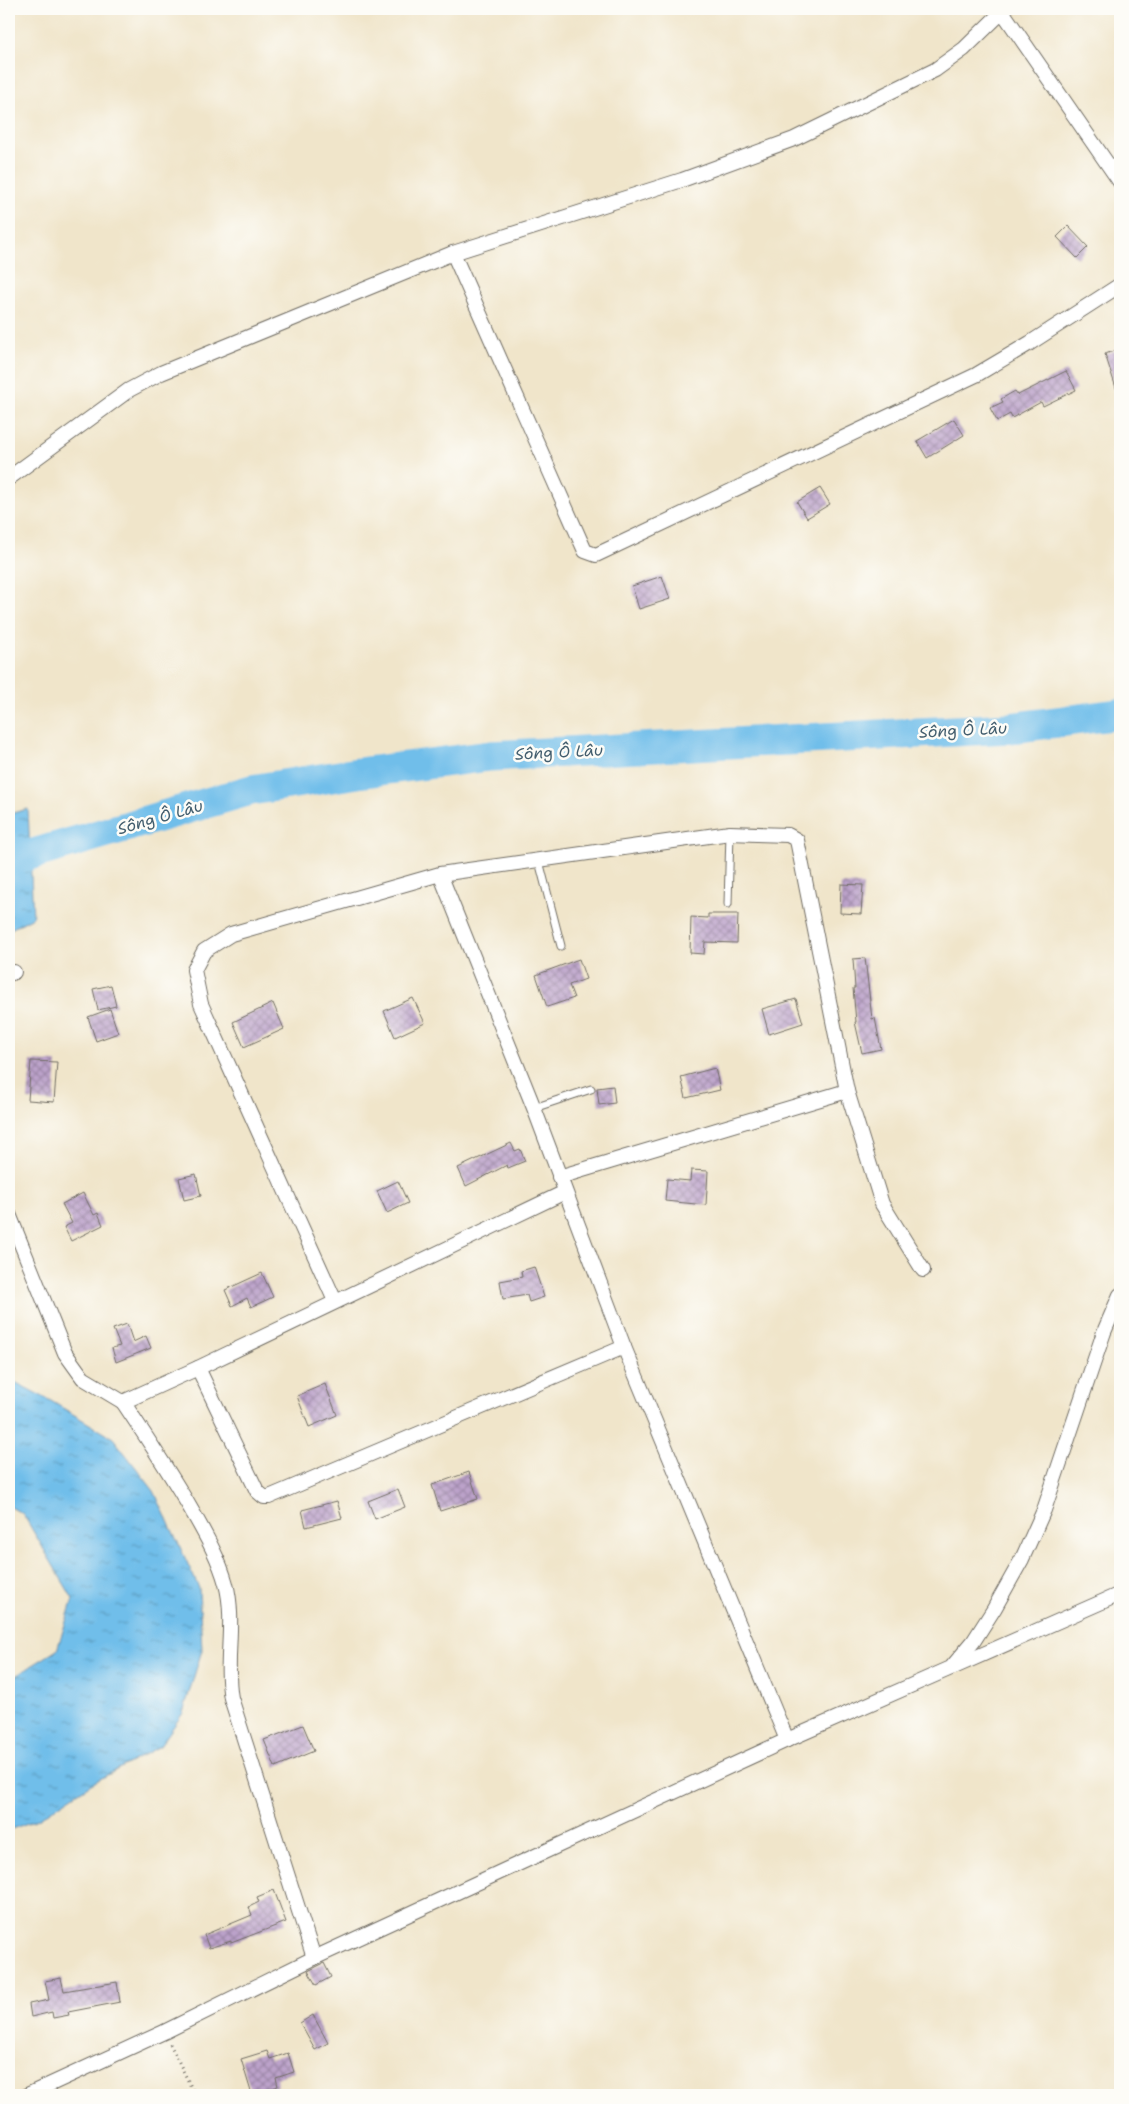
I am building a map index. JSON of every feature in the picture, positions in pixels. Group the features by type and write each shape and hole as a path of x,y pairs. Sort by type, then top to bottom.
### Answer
{"street":[{"path":"9,476 128,390 161,373 453,253 682,180 794,139 935,70 964,49 1003,10 1120,182"},
{"path":"453,253 585,550 596,555 976,375 1030,344 1120,285"},
{"path":"335,1302 201,1004 194,970 204,951 231,934 440,874 730,833 788,835 797,840 847,1090 882,1204 923,1270"},
{"path":"440,874 534,1108 624,1347 787,1740"},
{"path":"559,1177 847,1090"},
{"path":"123,1402 565,1192"},
{"path":"9,1214 65,1353 83,1378 123,1402 180,1491 209,1541 226,1584 230,1620 228,1678 231,1698 314,1958"},
{"path":"951,1668 973,1642 1022,1559 1044,1510 1104,1332 1120,1295"},
{"path":"198,1368 257,1491 269,1497 624,1347"},
{"path":"27,2095 164,2032 314,1958 787,1740 1120,1594"}],"lane":[{"path":"728,904 730,833"},
{"path":"539,861 561,946"},
{"path":"534,1108 591,1089"}],"path":[{"path":"164,2032 195,2095"}],"water":[{"path":"28,809 33,917 9,930 9,814"},
{"path":"9,1379 51,1401 113,1438 154,1491 199,1588 202,1650 183,1713 160,1746 91,1784 38,1819 9,1830 9,1680 57,1650 73,1599 23,1514 9,1506"}],"building":[{"path":"1068,226 1088,247 1077,258 1057,237"},
{"path":"1120,349 1120,391 1117,391 1105,354"},
{"path":"1066,371 1076,390 1043,406 1041,402 1012,418 1010,414 997,421 990,408 1003,402 1001,399 1015,391 1018,395"},
{"path":"954,419 964,435 927,458 917,441"},
{"path":"820,488 830,504 807,518 797,502"},
{"path":"662,576 670,599 639,609 632,586"},
{"path":"841,884 863,885 861,914 840,913"},
{"path":"708,914 738,914 737,943 705,942 704,954 690,953 691,917 708,918"},
{"path":"865,958 872,1019 875,1018 881,1049 862,1053 855,1022 853,959"},
{"path":"579,959 586,979 569,985 574,998 547,1007 536,975"},
{"path":"111,985 116,1006 98,1010 93,989"},
{"path":"413,998 425,1023 395,1037 384,1011"},
{"path":"796,999 803,1023 769,1034 762,1009"},
{"path":"273,1003 284,1029 244,1047 233,1022"},
{"path":"110,1009 118,1033 96,1041 88,1017"},
{"path":"31,1061 57,1062 54,1102 28,1100"},
{"path":"715,1068 720,1090 686,1098 681,1077"},
{"path":"613,1086 615,1103 599,1105 597,1088"},
{"path":"511,1143 515,1151 520,1149 525,1161 508,1168 507,1165 466,1186 458,1168"},
{"path":"691,1170 708,1171 706,1205 665,1201 667,1179 690,1181"},
{"path":"196,1174 201,1196 184,1200 179,1178"},
{"path":"398,1181 408,1203 387,1213 377,1191"},
{"path":"83,1193 94,1215 98,1213 103,1225 71,1241 64,1227 72,1223 62,1204"},
{"path":"534,1267 544,1297 529,1302 527,1295 503,1299 500,1281 522,1277 521,1271"},
{"path":"262,1273 273,1297 251,1307 247,1298 232,1306 225,1290"},
{"path":"127,1324 133,1342 146,1336 151,1348 116,1362 112,1348 120,1346 113,1329"},
{"path":"325,1384 337,1415 309,1427 297,1396"},
{"path":"469,1472 478,1499 440,1511 432,1485"},
{"path":"398,1489 405,1507 375,1519 368,1501"},
{"path":"337,1501 342,1518 306,1527 302,1510"},
{"path":"303,1725 314,1751 275,1767 264,1740"},
{"path":"274,1890 286,1922 231,1943 231,1941 209,1948 204,1935 252,1915 249,1907 259,1902 257,1897"},
{"path":"324,1963 331,1977 316,1985 308,1971"},
{"path":"61,1978 64,1991 117,1982 120,2002 68,2012 69,2015 53,2018 52,2012 31,2017 29,2004 49,2000 45,1981"},
{"path":"313,2015 328,2043 315,2050 300,2023"},
{"path":"267,2051 270,2059 288,2053 294,2072 276,2078 278,2086 252,2095 241,2059"}],"waterway":[{"name":"Sông Ô Lâu","path":"9,861 251,790 358,773 490,756 1010,728 1120,714"}]}
